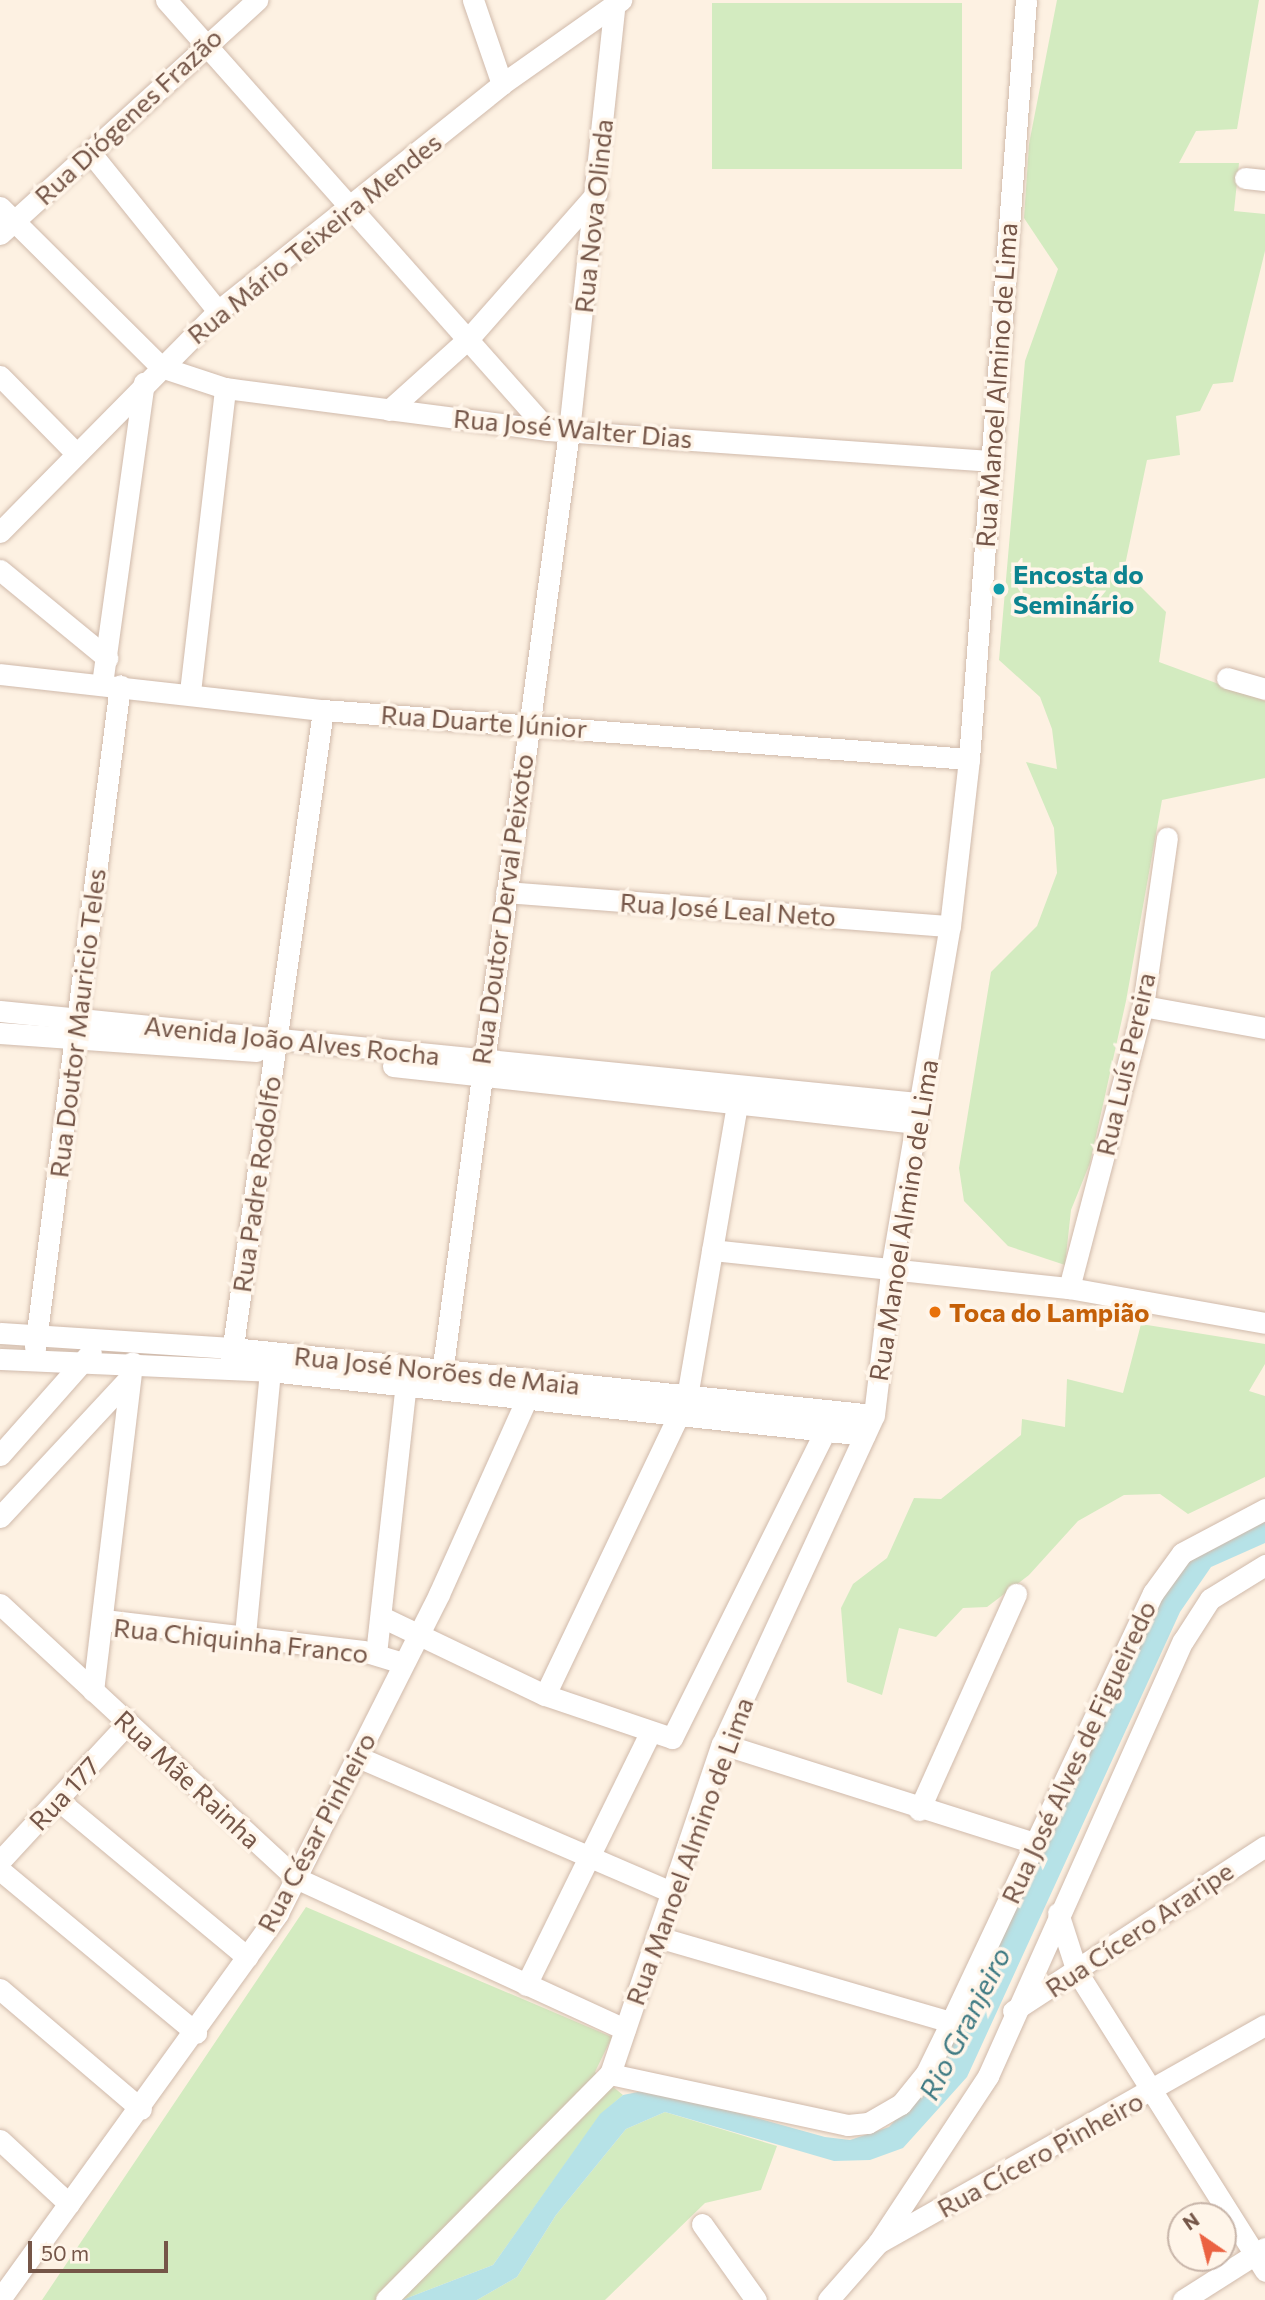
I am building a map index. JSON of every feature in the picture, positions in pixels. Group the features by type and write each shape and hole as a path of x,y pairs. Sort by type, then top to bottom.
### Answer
{"street":[{"path":"166,0 469,338 559,430"},
{"name":"Rua Diógenes Frazão","path":"4,221 90,152 204,43 257,0"},
{"path":"473,0 502,84"},
{"name":"Rua Manoel Almino de Lima","path":"386,2300 610,2074 722,1744 874,1415 892,1264 950,926 969,759 1026,0"},
{"name":"Rua Mário Teixeira Mendes","path":"0,532 74,451 218,311 502,84 617,1"},
{"name":"Rua Nova Olinda","path":"559,430 597,193 617,1"},
{"path":"90,152 218,311"},
{"path":"389,410 469,338 597,193"},
{"path":"4,221 160,367"},
{"name":"Rua José Walter Dias","path":"160,367 225,388 559,430 990,461"},
{"path":"0,376 74,451"},
{"name":"Rua Doutor Mauricio Teles","path":"33,1360 78,1028 111,684 107,658 144,383"},
{"path":"190,692 225,388"},
{"name":"Rua Doutor Derval Peixoto","path":"440,1380 480,1068 506,892 559,430"},
{"path":"0,570 107,658"},
{"name":"Rua Duarte Júnior","path":"0,674 190,692 323,710 527,723 969,759"},
{"path":"1227,678 1265,689"},
{"name":"Rua Padre Rodolfo","path":"232,1358 323,710"},
{"name":"Rua Luís Pereira","path":"1069,1288 1143,1006 1167,838"},
{"name":"Rua José Leal Neto","path":"506,892 950,926"},
{"path":"1143,1006 1265,1028"},
{"name":"Avenida João Alves Rocha","path":"0,1011 78,1028 738,1097 918,1113"},
{"name":"Avenida João Alves Rocha","path":"0,1033 78,1028"},
{"path":"545,1695 684,1406 738,1097"},
{"path":"712,1250 892,1264 1069,1288 1265,1323"},
{"name":"Rua José Norões de Maia","path":"0,1333 98,1338 232,1358 684,1406 821,1433 865,1435"},
{"path":"0,1455 86,1362 98,1338"},
{"name":"Rua José Norões de Maia","path":"0,1359 86,1362 131,1370 232,1358"},
{"path":"245,1635 271,1361"},
{"path":"0,1517 131,1370"},
{"path":"104,1620 131,1370"},
{"path":"376,1654 384,1618 407,1376"},
{"name":"Rua José Norões de Maia","path":"440,1380 527,1398 874,1415"},
{"name":"Rua César Pinheiro","path":"0,2299 195,2033 296,1878 418,1635 527,1398"},
{"path":"384,1618 545,1695 650,1733 672,1738 821,1433 837,1412"},
{"name":"Rua José Alves de Figueiredo","path":"610,2074 821,2122 868,2123 912,2092 951,2022 1034,1843 1169,1568 1207,1535 1265,1509"},
{"name":"Rua José Alves de Figueiredo","path":"878,2243 988,2076 1013,2011 1183,1641 1210,1599 1264,1569"},
{"path":"919,1810 1016,1594"},
{"name":"Rua Mãe Rainha","path":"0,1604 296,1878 625,2029"},
{"name":"Rua Chiquinha Franco","path":"93,1691 104,1620 245,1635 376,1654 403,1663"},
{"name":"Rua 177","path":"0,1861 127,1724"},
{"path":"526,1984 650,1733"},
{"path":"722,1744 919,1810 1034,1843"},
{"path":"358,1757 586,1860 671,1892"},
{"path":"58,1800 247,1957"},
{"name":"Rua Cícero Araripe","path":"1013,2011 1077,1972 1265,1846"},
{"path":"0,1870 195,2033"},
{"path":"1058,1913 1077,1972 1262,2258 1183,2300"},
{"path":"658,1937 951,2022"},
{"path":"0,1989 141,2109"},
{"name":"Rua Cícero Pinheiro","path":"828,2300 878,2243 1153,2092 1265,2025"},
{"path":"0,2140 69,2204"},
{"path":"702,2224 756,2300"}],"green space":[{"path":"1057,0 1259,0 1237,129 1196,131 1179,163 1239,163 1234,211 1265,214 1265,251 1233,382 1213,384 1200,411 1176,416 1180,455 1147,460 1124,570 1166,612 1159,662 1265,701 1265,778 1162,800 1126,1001 1090,1163 1071,1210 1065,1265 1008,1246 964,1201 959,1168 991,972 1037,926 1057,873 1054,828 1026,762 1057,769 1052,729 1040,697 999,660 1025,361 1058,269 1024,218 1029,144"},
{"path":"712,3 962,3 962,169 712,169"},
{"path":"1141,1324 1265,1344 1265,1364 1249,1391 1265,1396 1265,1477 1188,1514 1160,1494 1124,1495 1078,1521 1029,1575 987,1607 963,1608 936,1637 899,1628 882,1695 847,1682 841,1608 853,1584 887,1558 914,1498 941,1499 1021,1435 1022,1419 1065,1427 1067,1379 1123,1393"},
{"path":"306,1907 612,2037 595,2072 623,2095 600,2115 493,2265 402,2300 42,2300"},
{"path":"665,2112 777,2146 761,2190 705,2203 605,2300 477,2300 517,2277 556,2215 626,2129"}],"water":[{"name":"Rio Granjeiro","path":"1265,1516 1265,1543 1211,1567 1180,1612 967,2077 903,2148 870,2160 834,2161 665,2112 626,2129 556,2215 517,2277 477,2300 402,2300 493,2265 600,2114 623,2095 652,2089 825,2137 850,2140 889,2127 912,2102 1161,1593 1189,1556"}],"place":[{"name":"Encosta do Seminário","path":"999,589"},
{"name":"Toca do Lampião","path":"935,1312"}]}
